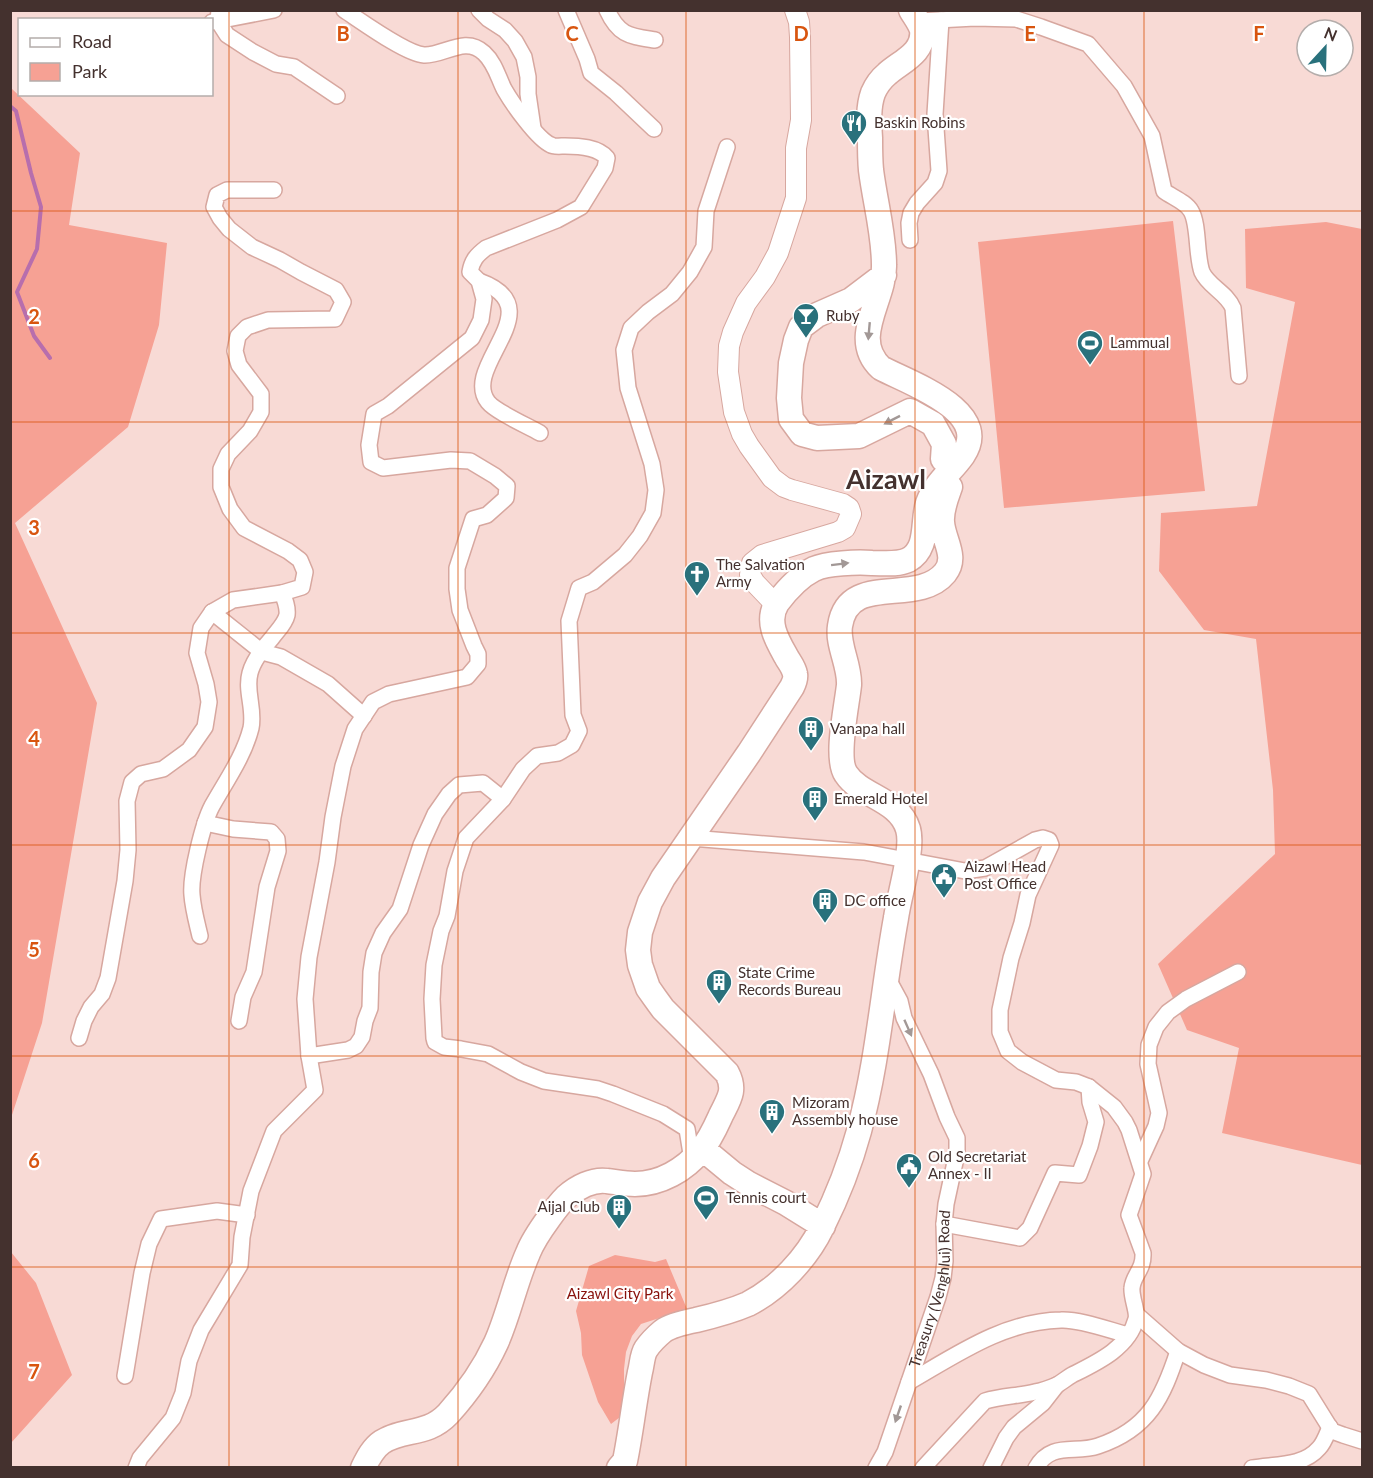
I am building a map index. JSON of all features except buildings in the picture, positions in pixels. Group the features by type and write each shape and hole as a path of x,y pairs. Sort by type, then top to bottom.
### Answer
{"main road":[{"path":"363,1467 380,1443 392,1437 433,1426 446,1416 482,1370 497,1341 528,1251 566,1197 591,1182 605,1180 635,1184 653,1182 674,1174 697,1154 729,1100 732,1090 727,1072 663,1009 644,978 638,950 640,932 650,902 663,878 749,753 795,681 793,668 776,639 772,625 776,605 798,580 814,569 858,562 894,564 914,556 922,542 928,503 933,491 968,447 969,432 958,412 943,399 882,368 869,352 868,326 884,275 880,220 872,171 870,106 873,93 885,75 906,60 920,44 923,17"},
{"path":"884,275 851,300 817,315 801,327 791,363 789,398 791,419 802,434 817,438 859,436 910,411 933,424 944,444 943,459 960,459"},
{"path":"623,1465 645,1351 664,1330 748,1304 801,1262 823,1226 851,1158 859,1131 880,1029 886,974 910,840 909,831 902,817 887,803 846,775 843,767 843,740 849,679 839,631 843,614 856,599 875,592 920,587 941,577 947,571 951,562 951,554 943,533 942,512 960,459"},
{"path":"697,1154 823,1226"}],"street":[{"path":"274,10 216,18 227,35 253,52 276,64 294,68 337,96"},
{"path":"344,10 404,49 421,55 435,55 454,47 469,46 484,52 495,67 504,89 533,131 552,146 575,146 602,152 607,158 605,168 580,207 557,220 486,248 472,262 470,272 479,281 492,286 502,294 508,305 508,319 504,335 489,362 483,391 488,403 540,433"},
{"path":"479,10 488,20 505,30 515,41 524,57 533,131"},
{"path":"566,10 591,73 654,129"},
{"path":"607,10 613,24 623,32 655,40"},
{"path":"776,605 750,575 752,563 762,555 831,536 845,528 851,514 849,508 843,504 792,490 772,478 742,434 734,412 728,372 729,346 733,332 746,303 765,277 778,253 796,198 796,148 801,120 801,37 795,10"},
{"path":"910,240 911,213 917,202 935,183 939,171 935,114 923,17 1003,18 1028,22 1088,44 1124,86 1152,136 1164,191 1191,211 1204,275 1232,304 1239,376"},
{"path":"697,1154 687,1129 650,1108 598,1089 544,1081 488,1054 444,1047 435,1042 432,999 434,965 447,916 455,871 466,838 503,799 523,769 537,756 558,753 572,745 579,731 573,715 569,621 579,588 593,582 625,555 640,536 653,513 656,490 652,464 628,388 624,350 631,327 672,294 690,272 704,247 706,211 727,147"},
{"path":"79,1038 84,1021 91,1007 102,994 108,978 125,881 128,850 127,801 132,782 141,774 163,770 189,750 205,727 209,702 197,652 201,628 212,612 233,600 282,593 302,587 305,572 300,560 243,528 230,509 221,487 221,469 228,454 250,431 261,412 261,394 239,365 235,351 238,336 247,327 268,320 335,319 343,302 336,290 252,247 230,229 214,207 217,195 227,190 274,190"},
{"path":"136,1467 140,1458 173,1418 183,1393 189,1361 201,1330 240,1265 251,1191 274,1131 315,1090 309,1056 305,999 309,957 343,766 355,729 373,702 389,694 467,677 478,664 478,654 460,610 457,568 473,519 488,514 506,498 507,486 470,461 451,460 383,468 371,462 369,444 374,414 395,401 472,338 481,320 484,299 479,281"},
{"path":"200,936 191,893 205,823 243,749 251,727 250,673 287,616 282,593"},
{"path":"212,612 262,652 280,657 328,684 364,716"},
{"path":"309,1056 348,1050 356,1046 362,1037 370,1008 374,953 383,933 400,909 421,845 435,814 449,794 459,785 483,783 503,799"},
{"path":"205,823 233,829 272,832 277,840 278,851 267,887 254,972 243,997 239,1021"},
{"path":"691,838 864,852 965,871 985,868 1035,840 1043,838 1049,840 1051,845 1028,895 1011,958 1000,1010 1000,1032 1008,1051 1022,1062 1056,1080 1076,1082 1089,1087 1122,1116 1130,1130 1143,1174 1129,1215 1143,1253 1143,1259 1141,1269 1132,1285 1137,1315 1128,1335 1104,1357 1057,1385 1042,1403 1014,1427 991,1467"},
{"path":"1140,1161 1156,1126 1159,1113 1148,1064 1149,1045 1156,1027 1168,1012 1186,999 1238,972"},
{"name":"Treasury (Venghlui) Road","path":"876,1467 885,1452 943,1278 947,1196 957,1153 957,1138 931,1074 904,1018 900,1001 886,974"},
{"path":"944,1224 1020,1238 1030,1228 1055,1173 1079,1175 1096,1122 1090,1102 1089,1087"},
{"path":"124,1376 149,1244 161,1219 217,1211 246,1215"},
{"path":"1137,1315 1178,1350 1204,1365 1230,1375 1266,1380 1309,1394 1332,1431 1362,1441"},
{"path":"909,1382 984,1339 1022,1325 1062,1320 1097,1326 1128,1335"},
{"path":"1036,1467 1040,1460 1051,1452 1096,1447 1122,1436 1137,1425 1157,1402 1168,1381 1178,1350"},
{"path":"923,1467 985,1401 1036,1392 1057,1385"},
{"path":"1252,1467 1291,1464 1308,1457 1319,1449 1330,1427"}],"green space":[{"path":"11,88 80,153 69,225 167,243 159,325 128,427 15,523 97,703 42,1023 11,1118"},
{"name":"Lammual","path":"1173,221 1205,491 1004,508 978,242"},
{"path":"1326,222 1362,229 1362,1165 1222,1133 1239,1048 1187,1030 1158,964 1275,854 1273,790 1256,639 1204,630 1159,571 1161,513 1257,506 1295,302 1246,288 1245,229"},
{"path":"11,1252 36,1283 72,1375 11,1443"},
{"name":"Aizawl City Park","path":"615,1255 655,1262 666,1259 687,1309 641,1324 632,1336 626,1352 624,1369 624,1414 611,1424 598,1402 582,1355 581,1333 576,1311 589,1266"}],"waterway":[{"path":"10,106 16,111 41,207 37,249 17,292 34,336 50,358"}],"place":[{"name":"Baskin Robins","path":"854,146"},
{"name":"Ruby","path":"806,339"},
{"name":"Lammual","path":"1090,366"},
{"name":"The Salvation Army","path":"697,597"},
{"name":"Vanapa hall","path":"811,752"},
{"name":"Emerald Hotel","path":"815,822"},
{"name":"Aizawl Head Post Office","path":"944,899"},
{"name":"DC office","path":"825,924"},
{"name":"State Crime Records Bureau","path":"719,1005"},
{"name":"Mizoram Assembly house","path":"772,1135"},
{"name":"Old Secretariat Annex - II","path":"909,1189"},
{"name":"Tennis court","path":"706,1221"},
{"name":"Aijal Club","path":"619,1230"}],"district":[{"name":"Aizawl","path":"886,480"}]}
